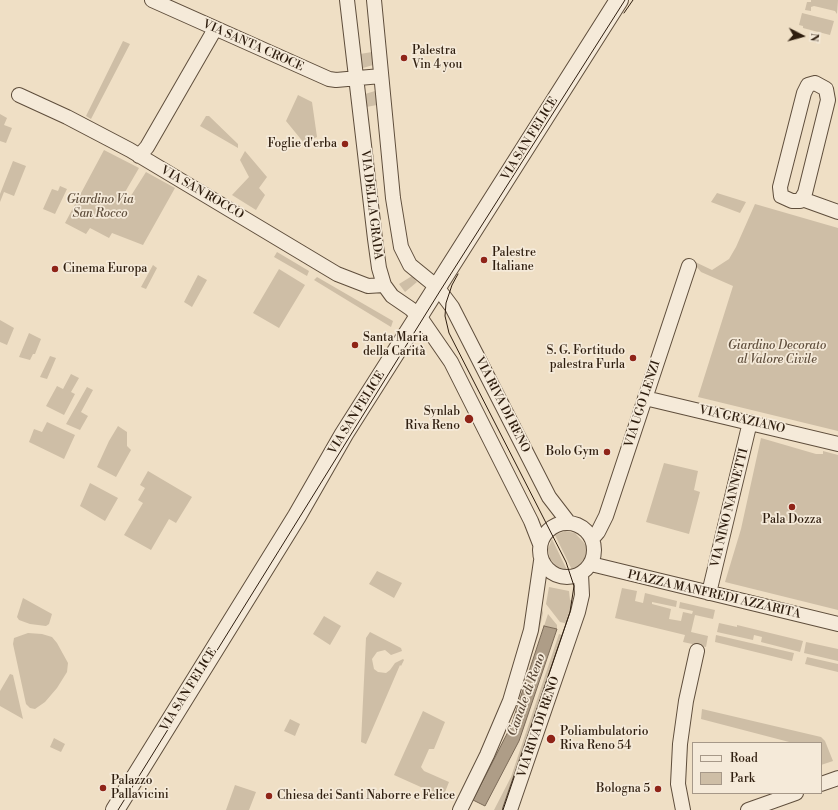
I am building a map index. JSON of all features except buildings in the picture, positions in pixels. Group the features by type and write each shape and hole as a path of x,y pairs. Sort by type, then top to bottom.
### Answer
{"street":[{"name":"VIA SANTA CROCE","path":"152,0 329,79 336,80 356,78"},
{"name":"VIA DELLA GRADA","path":"347,0 375,246 379,268 384,285 392,296 418,316"},
{"name":"VIA DELLA GRADA","path":"374,0 397,227 401,248 410,264 437,287"},
{"name":"VIA SAN FELICE","path":"115,810 297,516 344,434 619,0"},
{"path":"139,156 147,147 215,29"},
{"path":"356,78 381,76"},
{"path":"802,199 829,96 826,89 815,83 808,85 804,93 779,191 781,196 788,200 796,201 802,199 838,212"},
{"name":"VIA SAN ROCCO","path":"19,95 67,117 139,156 337,274 368,286 384,285"},
{"name":"VIA UGO LENZI","path":"592,539 598,532 606,516 689,266"},
{"name":"VIA RIVA DI RENO","path":"437,287 455,312 549,497 569,523"},
{"path":"418,316 437,339 457,373 531,522 540,544 541,561 530,637 510,701 488,755 460,810"},
{"name":"VIA GRAZIANO","path":"645,398 838,444"},
{"name":"VIA NINO NANNETTI","path":"709,593 750,422"},
{"path":"540,544 545,534 552,527 569,523 583,528 592,539 594,554 586,569 568,578 557,576 548,570 541,561"},
{"name":"VIA RIVA DI RENO","path":"510,810 578,612 586,569"},
{"name":"PIAZZA MANFREDI AZZARITA","path":"586,569 709,593 838,624"},
{"path":"683,810 678,784 680,744 686,701 697,651"},
{"path":"822,784 838,778"},
{"path":"748,810 793,794"}],"green space":[{"path":"811,0 838,0 837,14 835,11 814,6 811,7 811,11 805,10 807,2 811,2"},
{"path":"802,13 834,21 830,35 803,28 803,26 799,25"},
{"path":"123,41 130,44 91,119 86,116"},
{"path":"372,52 373,65 363,68 360,54"},
{"path":"375,91 377,105 366,107 365,94"},
{"path":"298,95 312,102 317,137 304,143 286,121"},
{"path":"0,114 7,118 4,125 12,128 6,143 0,141"},
{"path":"206,116 209,116 238,144 238,148 200,126"},
{"name":"Giardino Via San Rocco","path":"104,150 139,168 121,199 127,202 146,172 175,188 143,245 112,233 109,238 90,228 86,234 65,223"},
{"path":"245,151 267,177 259,188 265,195 256,210 232,195 249,177 240,160"},
{"path":"13,161 26,166 14,196 4,192 0,202 0,194"},
{"path":"60,186 67,189 55,214 43,209 52,189 58,191"},
{"path":"717,193 746,202 740,213 711,202"},
{"name":"Giardino Decorato al Valore Civile","path":"755,204 838,228 838,431 698,397 733,286 701,272 691,260 712,270 729,259"},
{"path":"277,252 309,271 307,276 274,257"},
{"path":"153,265 157,268 146,289 141,287"},
{"path":"279,269 305,285 279,328 253,313"},
{"path":"198,275 207,280 192,307 184,302"},
{"path":"412,276 417,282 405,292 399,284"},
{"path":"317,277 393,321 391,327 314,280"},
{"path":"0,320 14,328 7,345 0,342"},
{"path":"29,333 41,339 35,354 33,354 30,360 19,357"},
{"path":"50,356 56,358 47,379 40,377"},
{"path":"71,374 79,378 71,392 75,394 64,415 46,406 57,386 63,389"},
{"path":"87,387 93,390 81,412 88,416 80,430 66,424"},
{"path":"47,422 75,435 64,459 29,442 34,429 42,432"},
{"path":"118,426 127,432 127,446 131,450 116,477 97,467"},
{"name":"Pala Dozza","path":"761,438 816,454 823,454 823,451 838,455 838,610 725,582 741,529"},
{"path":"664,463 698,471 694,490 700,492 689,534 646,522"},
{"path":"148,471 192,497 176,523 169,519 151,550 124,535 143,503 138,500 145,488 140,485"},
{"path":"90,483 118,498 105,521 80,506"},
{"path":"565,531 575,533 586,545 586,555 584,560 577,568 572,570 555,535"},
{"path":"552,539 567,570 557,567 550,559 548,549"},
{"path":"377,571 402,583 394,598 369,584"},
{"path":"549,587 569,591 570,600 576,601 569,624 560,622 546,604"},
{"path":"622,588 637,591 635,601 643,603 645,593 677,601 676,607 652,602 652,604 671,609 669,619 681,621 683,612 692,614 693,611 679,608 680,602 715,610 713,619 695,615 691,632 708,636 706,647 683,642 685,635 615,618"},
{"path":"23,598 52,614 49,624 46,626 30,624 19,620 17,617"},
{"path":"541,603 543,613 538,636 513,714 499,744"},
{"path":"548,614 557,625 557,629 544,626"},
{"path":"324,616 341,626 330,645 313,634"},
{"path":"719,623 737,627 737,625 803,641 800,652 761,642 762,637 754,635 753,640 717,632"},
{"path":"370,632 401,648 402,651 391,655 385,650 377,652 372,659 374,669 378,672 386,673 395,663 403,659 404,660 401,666 400,665 366,744 361,742 366,638"},
{"path":"28,633 42,634 52,637 68,663 67,672 57,688 45,702 35,709 30,708 26,704 13,644 14,638"},
{"path":"559,634 565,636 506,810 494,810 511,777"},
{"path":"716,635 794,653 792,661 715,642"},
{"path":"806,642 838,649 838,661 804,653"},
{"path":"807,657 838,664 838,672 805,664"},
{"path":"10,674 13,675 23,719 0,706 0,691"},
{"path":"702,709 821,737 825,741 833,761 822,765 822,742 789,742 701,719"},
{"path":"423,711 445,722 434,749 429,749 421,767 424,771 449,782 443,797 394,775"},
{"path":"290,719 300,724 295,736 284,731"},
{"path":"54,738 65,744 61,752 50,747"},
{"path":"235,785 256,792 249,810 226,810"}],"water":[{"name":"Canale di Reno","path":"544,626 557,629 519,741 485,806 473,800 511,726"}],"tram line":[{"path":"118,810 440,291 625,0"},
{"path":"624,13 633,0"},
{"path":"458,274 452,285 446,303 445,316 449,333 566,562 574,586 570,612 503,810"}],"place":[{"name":"Palestra Vin 4 you","path":"404,58"},
{"name":"Foglie d'erba","path":"345,144"},
{"name":"Palestre Italiane","path":"484,260"},
{"name":"Cinema Europa","path":"55,269"},
{"name":"Santa Maria della Carità","path":"355,345"},
{"name":"S. G. Fortitudo palestra Furla","path":"633,358"},
{"name":"Synlab Riva Reno","path":"469,419"},
{"name":"Bolo Gym","path":"607,452"},
{"name":"Pala Dozza","path":"792,507"},
{"name":"Poliambulatorio Riva Reno 54","path":"551,739"},
{"name":"Palazzo Pallavicini","path":"103,788"},
{"name":"Bologna 5","path":"658,789"},
{"name":"Chiesa dei Santi Naborre e Felice","path":"269,796"}]}
